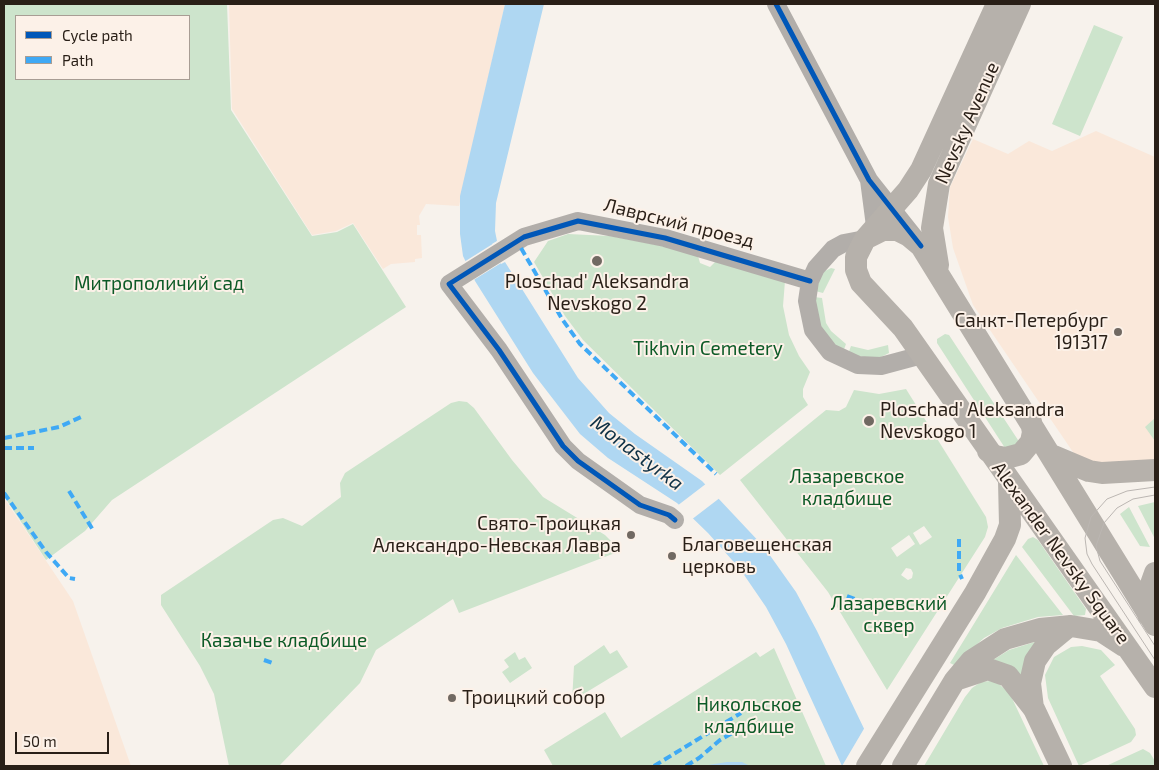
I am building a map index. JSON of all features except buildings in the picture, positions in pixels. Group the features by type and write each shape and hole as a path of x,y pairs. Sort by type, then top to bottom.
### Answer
{"main road":[{"name":"Nevsky Avenue","path":"870,233 908,190 921,170 997,4"},
{"name":"Nevsky Avenue","path":"940,275 932,228 938,184 1020,4"},
{"name":"Alexander Nevsky Square","path":"1152,620 921,246 909,236 896,230 870,233 856,257 858,277 903,328 988,451 1133,652 1155,687"},
{"path":"988,451 995,456 1006,458 1020,454 1028,447 1032,437 1031,422"},
{"path":"1051,455 1089,471 1102,473 1155,470"},
{"path":"867,766 975,593 1005,539 1010,525 1009,480"},
{"path":"1152,620 1145,601 1155,573"},
{"path":"1034,709 1030,683 1035,661 1046,645 1069,626"},
{"path":"903,766 955,680 971,661 1005,639 1040,628 1069,626 1101,631 1133,652"},
{"path":"955,680 982,670 999,671 1012,680 1034,709 1061,766"}],"street":[{"path":"776,4 869,180 921,246"},
{"path":"869,180 870,233"},
{"name":"Лаврский проезд","path":"675,520 640,505 578,461 564,446 451,282 524,238 565,224 588,222 665,238 810,281"},
{"name":"Alexander Nevsky Square","path":"870,233 833,249 816,268 810,281 807,301 810,321 817,338 830,352 843,360 868,366 882,366 922,355"}],"shaded area":[{"path":"229,4 505,4 459,206 426,204 419,216 420,225 417,225 417,235 421,235 422,258 415,259 415,262 391,264 383,269 353,223 336,231 312,235 232,109"},
{"path":"1096,131 1155,157 1155,462 1113,467 1077,458 973,305 953,248 948,217 950,187 973,139 1008,154 1029,141 1052,151"},
{"path":"4,498 73,601 131,766 4,766"}],"green space":[{"name":"Митрополичий сад","path":"4,4 227,4 231,110 312,236 337,232 353,224 406,307 112,500 85,531 46,560 4,496"},
{"path":"1094,25 1123,37 1080,136 1052,124"},
{"name":"Tikhvin Cemetery","path":"568,234 610,236 663,246 698,256 700,263 710,267 717,260 785,281 783,306 789,335 799,356 810,372 803,389 803,397 808,405 720,475 583,340 565,316 534,262 548,241"},
{"path":"831,268 835,269 823,293 815,291 823,272"},
{"path":"814,297 822,298 826,323 831,331 846,344 843,352 834,345 818,325"},
{"path":"945,334 949,335 1018,440 1018,445 1005,448 937,343 937,339"},
{"path":"888,345 889,353 881,357 868,358 848,354 851,346 868,350"},
{"name":"Лазаревское кладбище","path":"906,389 986,517 988,527 985,537 887,690 828,592 740,480 826,410 839,411 846,407 854,390 879,394","holes":["924,526 932,537 920,545 913,533","909,535 915,544 897,557 891,548","906,568 911,569 913,573 912,578 908,580 901,575"]},
{"name":"Казачье кладбище","path":"467,402 474,408 512,460 543,497 605,535 613,543 615,553 459,613 453,599 376,650 360,683 279,766 229,766 214,694 200,666 161,605 161,595 273,520 283,518 302,526 341,497 340,483 345,473 451,403"},
{"path":"1155,418 1155,441 1145,427"},
{"path":"1155,502 1155,539 1138,506"},
{"path":"1129,507 1150,547 1140,546 1120,514"},
{"path":"1033,537 1038,540 1086,609 1085,615 1074,616 1022,547 1028,539"},
{"path":"1016,555 1063,615 1038,617 1002,628 984,638 954,665 950,663"},
{"path":"1041,640 1024,678 993,660 1009,650"},
{"path":"604,645 610,654 617,650 628,667 572,701 574,666"},
{"path":"1082,646 1101,650 1115,665 1100,676 1135,729 1136,735 1131,742 1079,766 1048,698 1045,675 1054,657 1071,647"},
{"name":"Никольское кладбище","path":"774,648 826,766 553,766 544,750 605,712 621,738 756,652 760,657"},
{"path":"515,652 519,660 525,657 532,668 510,683 502,672 509,667 504,660"},
{"path":"990,681 998,683 1010,694 1044,766 924,766 965,697 972,688 981,682"},
{"path":"1143,749 1150,753 1155,761 1155,766 1106,766"}],"water":[{"name":"Monastyrka","path":"505,4 544,4 496,203 495,231 497,241 492,244 501,264 505,262 578,378 609,413 635,434 702,481 764,547 796,592 817,631 882,766 842,766 786,644 766,607 740,569 708,533 677,503 608,458 580,434 533,373 475,281 463,256 460,234 460,196"},
{"path":"742,762 750,766 702,766"}],"pier":[{"path":"499,240 506,260 472,281 464,262"},
{"path":"707,483 721,497 691,520 677,506"},
{"path":"865,727 885,766 842,766"}],"tram line":[{"path":"1155,487 1127,491 1107,499 1091,517 1085,538 1087,554 1092,564 1155,660"},
{"path":"1155,495 1133,499 1117,508 1104,523 1096,546 1100,561 1155,646"}],"marked path":[{"path":"521,248 562,319 580,344 716,474"},
{"path":"4,438 59,427 81,417"},
{"path":"4,448 34,448"},
{"path":"69,491 93,530"},
{"path":"4,493 46,552 69,578 75,579"},
{"path":"959,539 959,572 962,579"},
{"path":"847,596 863,602 890,605"},
{"path":"264,660 275,664"},
{"path":"654,766 741,713"},
{"path":"686,766 699,758 720,740 748,724"}],"cycle path":[{"path":"776,4 869,180 921,246"},
{"path":"675,520 669,515 640,505 578,461 563,446 499,350 449,284 524,237 578,221 665,238 810,281"}],"place":[{"name":"Ploschad' Aleksandra Nevskogo 2","path":"597,261"},
{"name":"Санкт-Петербург 191317","path":"1118,332"},
{"name":"Ploschad' Aleksandra Nevskogo 1","path":"869,421"},
{"name":"Свято-Троицкая Александро-Невская Лавра","path":"631,535"},
{"name":"Благовещенская церковь","path":"672,556"},
{"name":"Троицкий собор","path":"452,698"}],"park label":[{"name":"Лазаревский сквер","path":"889,615"}]}
